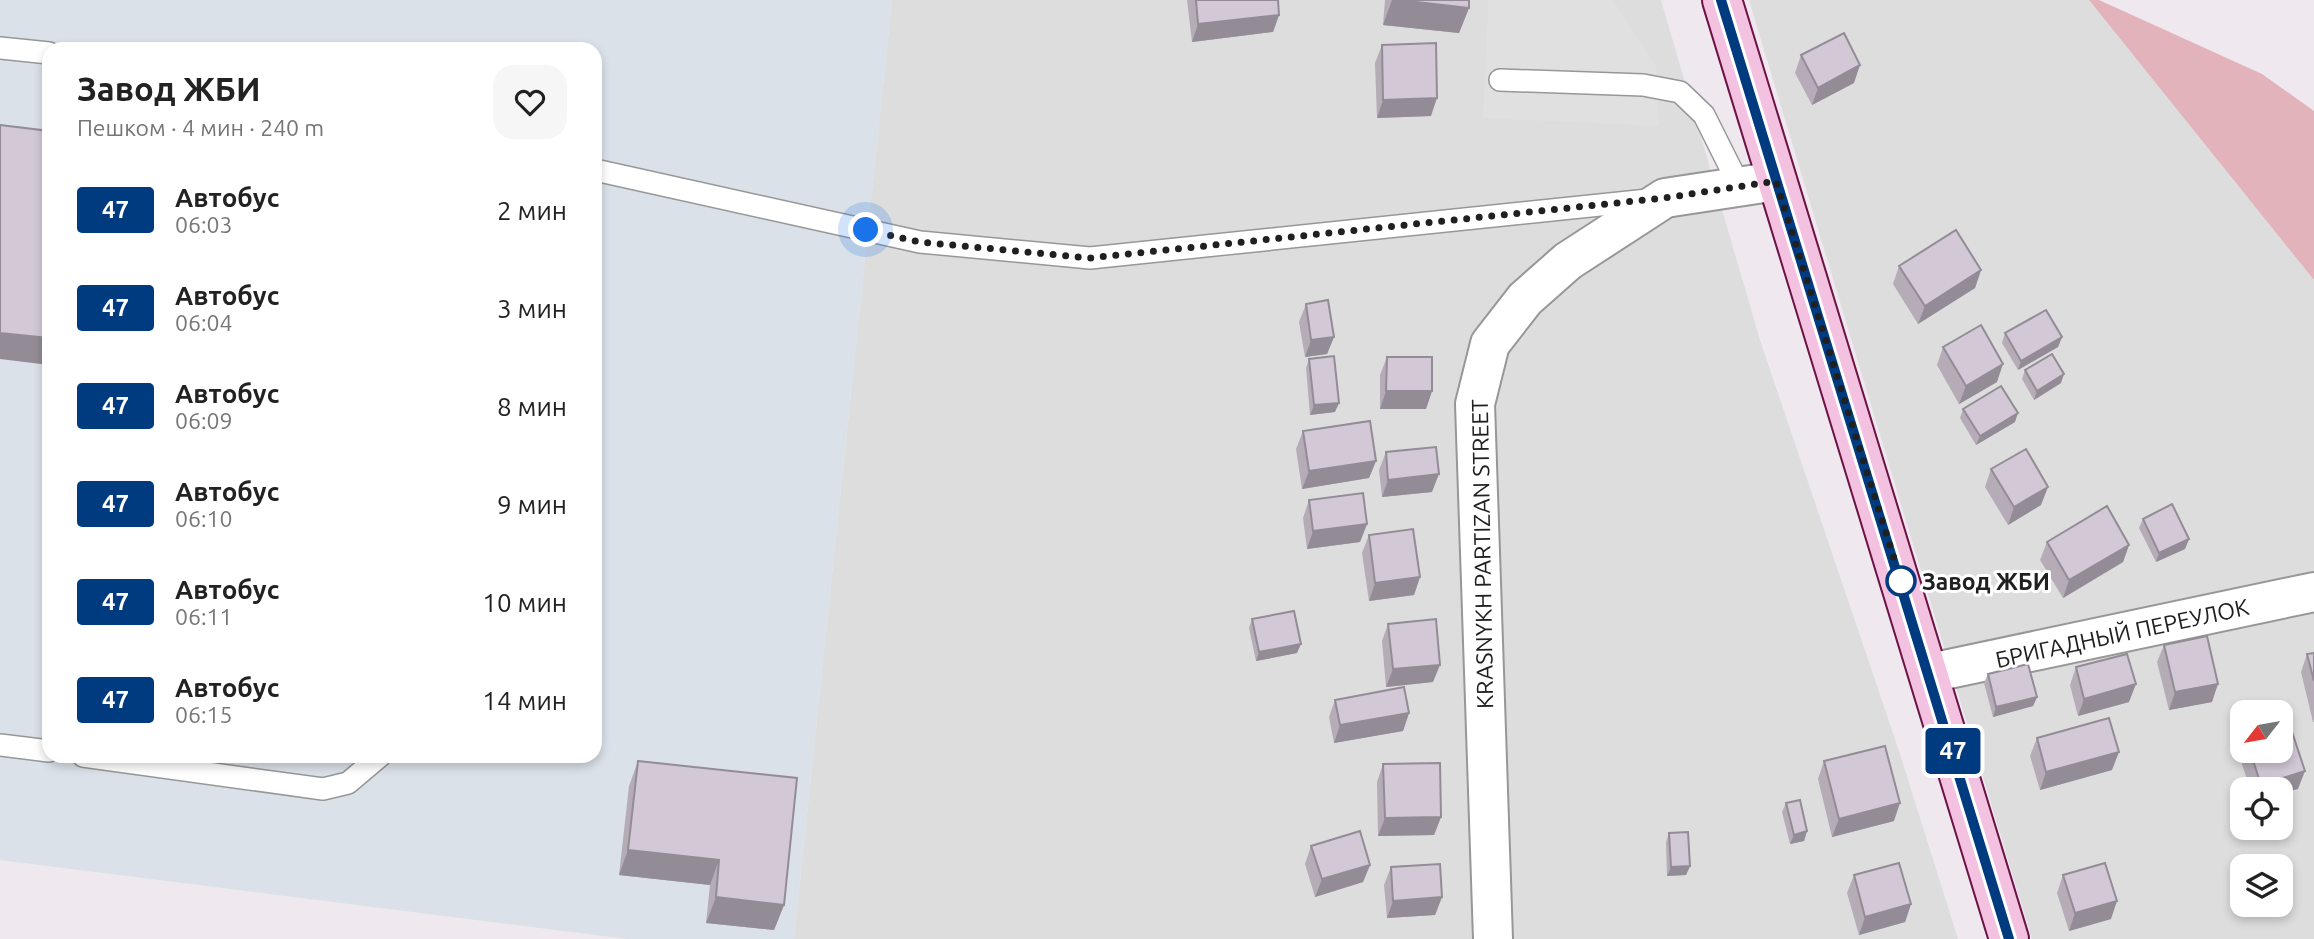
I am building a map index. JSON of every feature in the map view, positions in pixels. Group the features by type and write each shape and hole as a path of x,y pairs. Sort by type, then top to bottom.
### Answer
{"main road":[{"path":"1721,0 1930,673 2009,939"}],"street":[{"name":"KRASNYKH PARTIZAN STREET","path":"1493,939 1475,404 1490,344 1525,299 1568,261 1664,198 1776,181"},
{"name":"БРИГАДНЫЙ ПЕРЕУЛОК","path":"1930,673 2314,592"}],"lane":[{"path":"0,48 42,52"},
{"path":"1500,80 1643,85 1680,92 1704,115 1740,187"},
{"path":"602,172 920,242 1090,258 1664,198"},
{"path":"0,744 42,750"},
{"path":"134,763 323,789 348,783 372,763"}],"shaded area":[{"path":"0,0 892,0 794,939 627,939 0,860"},
{"path":"892,0 1661,0 1760,340 1899,751 1958,939 794,939"},
{"path":"1488,0 1613,0 1656,66 1659,126 1483,118"},
{"path":"1749,0 2089,0 2314,280 2314,939 2032,939"},
{"path":"2089,0 2099,0 2262,74 2314,111 2314,280"}],"building":[{"path":"1196,0 1278,0 1279,15 1198,24"},
{"path":"1399,0 1469,0 1469,8"},
{"path":"1844,33 1860,65 1818,88 1801,55"},
{"path":"1436,43 1437,98 1383,100 1382,45"},
{"path":"0,125 42,130 42,337 0,333"},
{"path":"1956,230 1981,270 1925,306 1899,266"},
{"path":"1328,300 1334,337 1311,340 1306,304"},
{"path":"2046,310 2062,337 2021,361 2005,333"},
{"path":"1981,325 2003,364 1966,386 1943,347"},
{"path":"2052,354 2064,374 2037,391 2025,370"},
{"path":"1334,356 1339,403 1314,405 1309,359"},
{"path":"1387,357 1432,357 1432,391 1386,391"},
{"path":"2001,386 2018,413 1980,436 1963,409"},
{"path":"1370,421 1376,461 1309,471 1303,431"},
{"path":"1436,447 1439,474 1388,480 1386,452"},
{"path":"2026,449 2048,487 2014,507 1991,469"},
{"path":"1363,493 1367,524 1313,531 1309,500"},
{"path":"2172,504 2189,539 2159,553 2143,519"},
{"path":"2107,506 2129,545 2069,580 2047,542"},
{"path":"1413,529 1420,577 1375,583 1369,535"},
{"path":"1294,611 1301,644 1259,652 1252,619"},
{"path":"1436,619 1440,665 1393,669 1388,624"},
{"path":"2207,636 2218,684 2175,692 2164,645"},
{"path":"2314,653 2314,681 2307,654"},
{"path":"2127,654 2136,684 2084,699 2076,667"},
{"path":"2028,664 2037,697 1996,707 1988,674"},
{"path":"1404,687 1409,713 1340,725 1335,700"},
{"path":"2109,718 2119,752 2046,772 2037,738"},
{"path":"2293,735 2305,771 2286,777 2258,777 2254,763 2293,763"},
{"path":"1885,746 1900,803 1839,819 1824,761"},
{"path":"638,761 797,778 784,905 716,897 719,860 628,850"},
{"path":"1440,763 1441,817 1385,818 1383,764"},
{"path":"1800,800 1807,831 1794,835 1786,803"},
{"path":"1360,831 1370,865 1322,879 1311,846"},
{"path":"1688,832 1690,866 1671,867 1669,833"},
{"path":"1899,863 1911,904 1865,917 1854,875"},
{"path":"2105,863 2117,901 2075,913 2063,875"},
{"path":"1440,864 1442,897 1393,901 1391,867"}],"bus line":[{"name":"47","path":"1721,0 1930,673 2009,939"}],"place":[{"name":"Завод ЖБИ","path":"1901,581"}],"route":[{"path":"866,230 920,242 1090,258 1664,198 1776,181 1901,581"}]}
